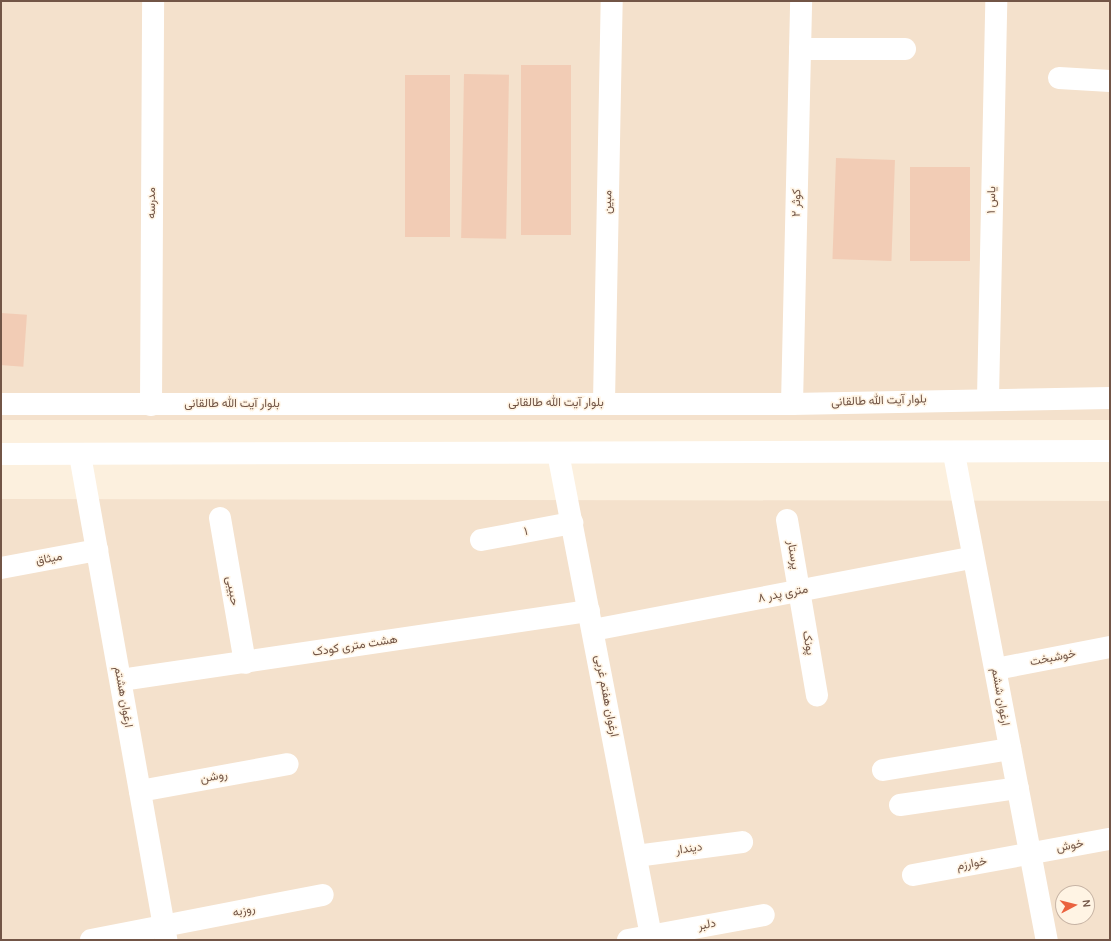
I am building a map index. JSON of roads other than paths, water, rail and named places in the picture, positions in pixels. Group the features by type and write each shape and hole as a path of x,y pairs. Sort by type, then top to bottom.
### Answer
{"street":[{"name":"مدرسه","path":"151,405 154,1"},
{"name":"مبین","path":"604,402 612,1"},
{"name":"کوثر ۲","path":"792,404 801,1"},
{"name":"یاس ۱","path":"988,398 996,1"},
{"path":"800,49 905,49"},
{"path":"1059,78 1110,81"},
{"name":"بلوار آیت الله طالقانی","path":"1,404 151,405 604,402 792,404 988,398 1110,398"},
{"path":"1,454 954,454 1110,451"},
{"name":"ارغوان هفتم غربی","path":"558,453 651,938"},
{"name":"ارغوان ششم","path":"954,454 972,558 996,669 1047,940"},
{"name":"ارغوان هشتم","path":"80,455 165,934"},
{"name":"حبیبی","path":"220,518 244,663"},
{"name":"پرستار","path":"787,520 799,591"},
{"name":"۱","path":"481,540 572,523"},
{"name":"میثاق","path":"1,568 97,550"},
{"name":"۸ متری پدر","path":"591,621 799,591 972,558"},
{"name":"پونک","path":"799,591 817,695"},
{"name":"هشت متری کودک","path":"120,680 244,663 591,621"},
{"name":"خوشبخت","path":"996,669 1110,647"},
{"path":"883,770 1010,749"},
{"name":"روشن","path":"140,791 288,764"},
{"path":"900,805 1018,788"},
{"name":"خوش","path":"1030,853 1110,839"},
{"name":"دیندار","path":"636,856 742,842"},
{"name":"خوارزم","path":"913,875 1030,853"},
{"name":"روزبه","path":"91,940 165,934 323,895"},
{"name":"دلبر","path":"628,940 651,938 764,915"}]}
